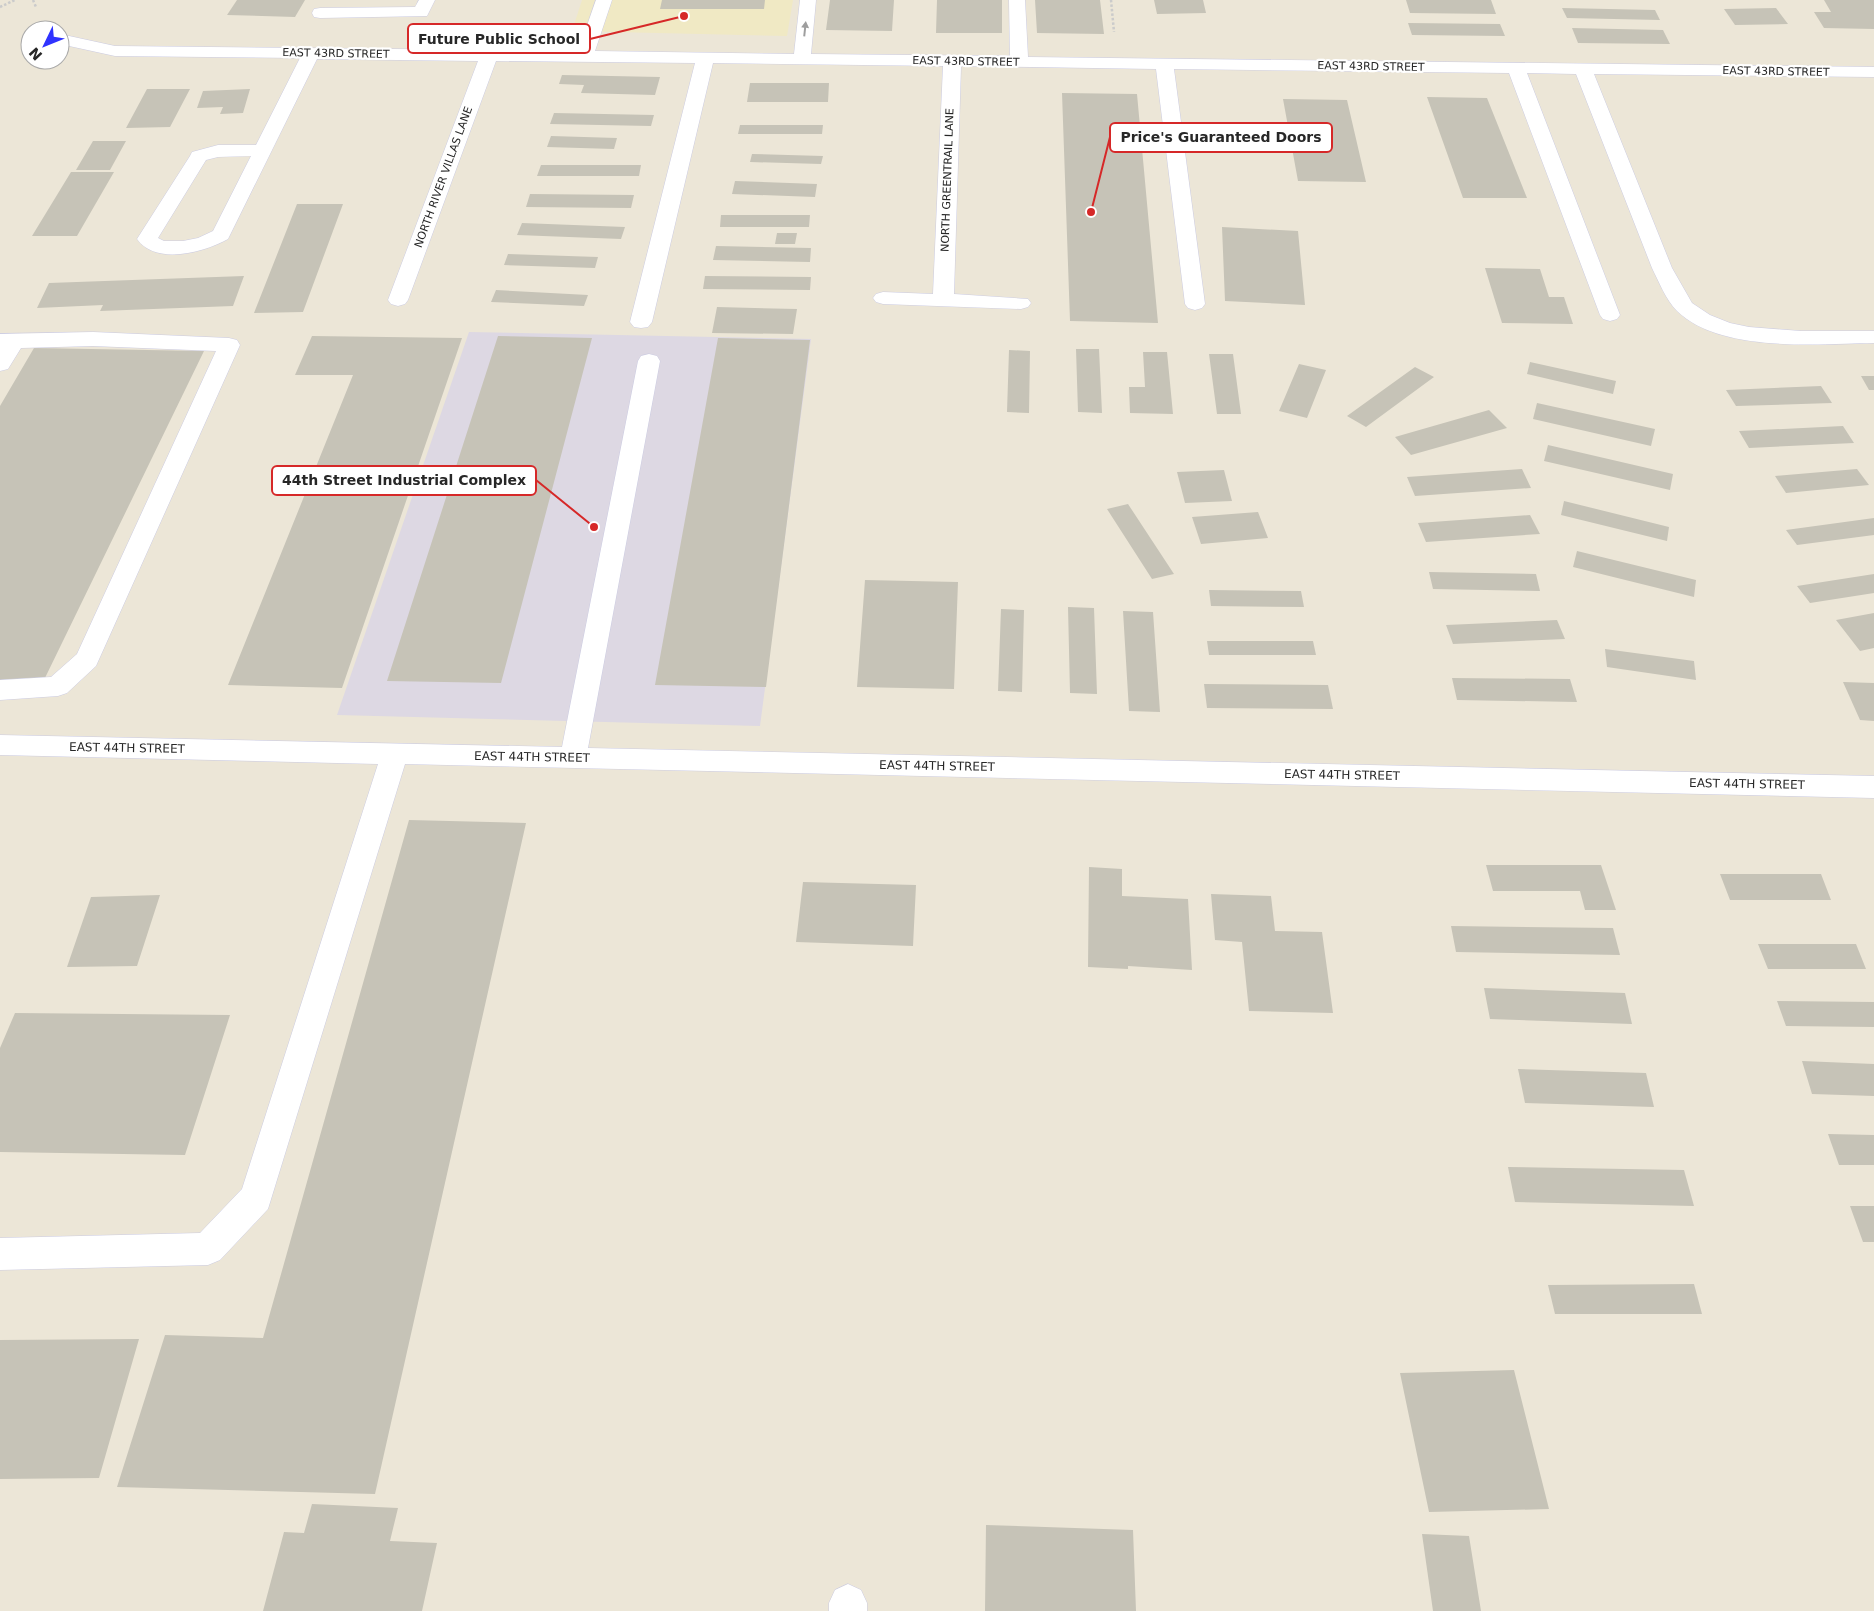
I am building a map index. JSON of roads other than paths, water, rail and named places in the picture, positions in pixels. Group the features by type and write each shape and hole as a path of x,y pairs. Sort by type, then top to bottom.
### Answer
{"street":[{"path":"264,150 218,151 199,156 147,239 151,244 160,246 185,247 206,243 221,235 264,150 312,31 421,12 427,0"},
{"path":"585,56 604,0"},
{"path":"802,59 808,0"},
{"path":"1017,0 1019,62"},
{"name":"EAST 43RD STREET","path":"70,41 115,51 312,31 489,55 1874,72"},
{"name":"NORTH RIVER VILLAS LANE","path":"398,300 489,55"},
{"path":"641,322 705,58"},
{"name":"NORTH GREENTRAIL LANE","path":"943,300 952,61"},
{"path":"1164,63 1195,304"},
{"path":"1516,68 1610,314"},
{"path":"1583,68 1662,268 1676,294 1686,307 1706,320 1734,331 1757,336 1874,337"},
{"path":"883,298 1021,302"},
{"path":"0,364 7,341 93,339 229,345 87,659 58,686 0,690"},
{"path":"573,758 649,360"},
{"name":"EAST 44TH STREET","path":"0,745 1874,787"},
{"path":"0,1254 208,1249 256,1198 395,754"}],"place":[{"name":"Future Public School","path":"684,16"},
{"name":"Price's Guaranteed Doors","path":"1091,212"},
{"name":"44th Street Industrial Complex","path":"594,527"}]}
